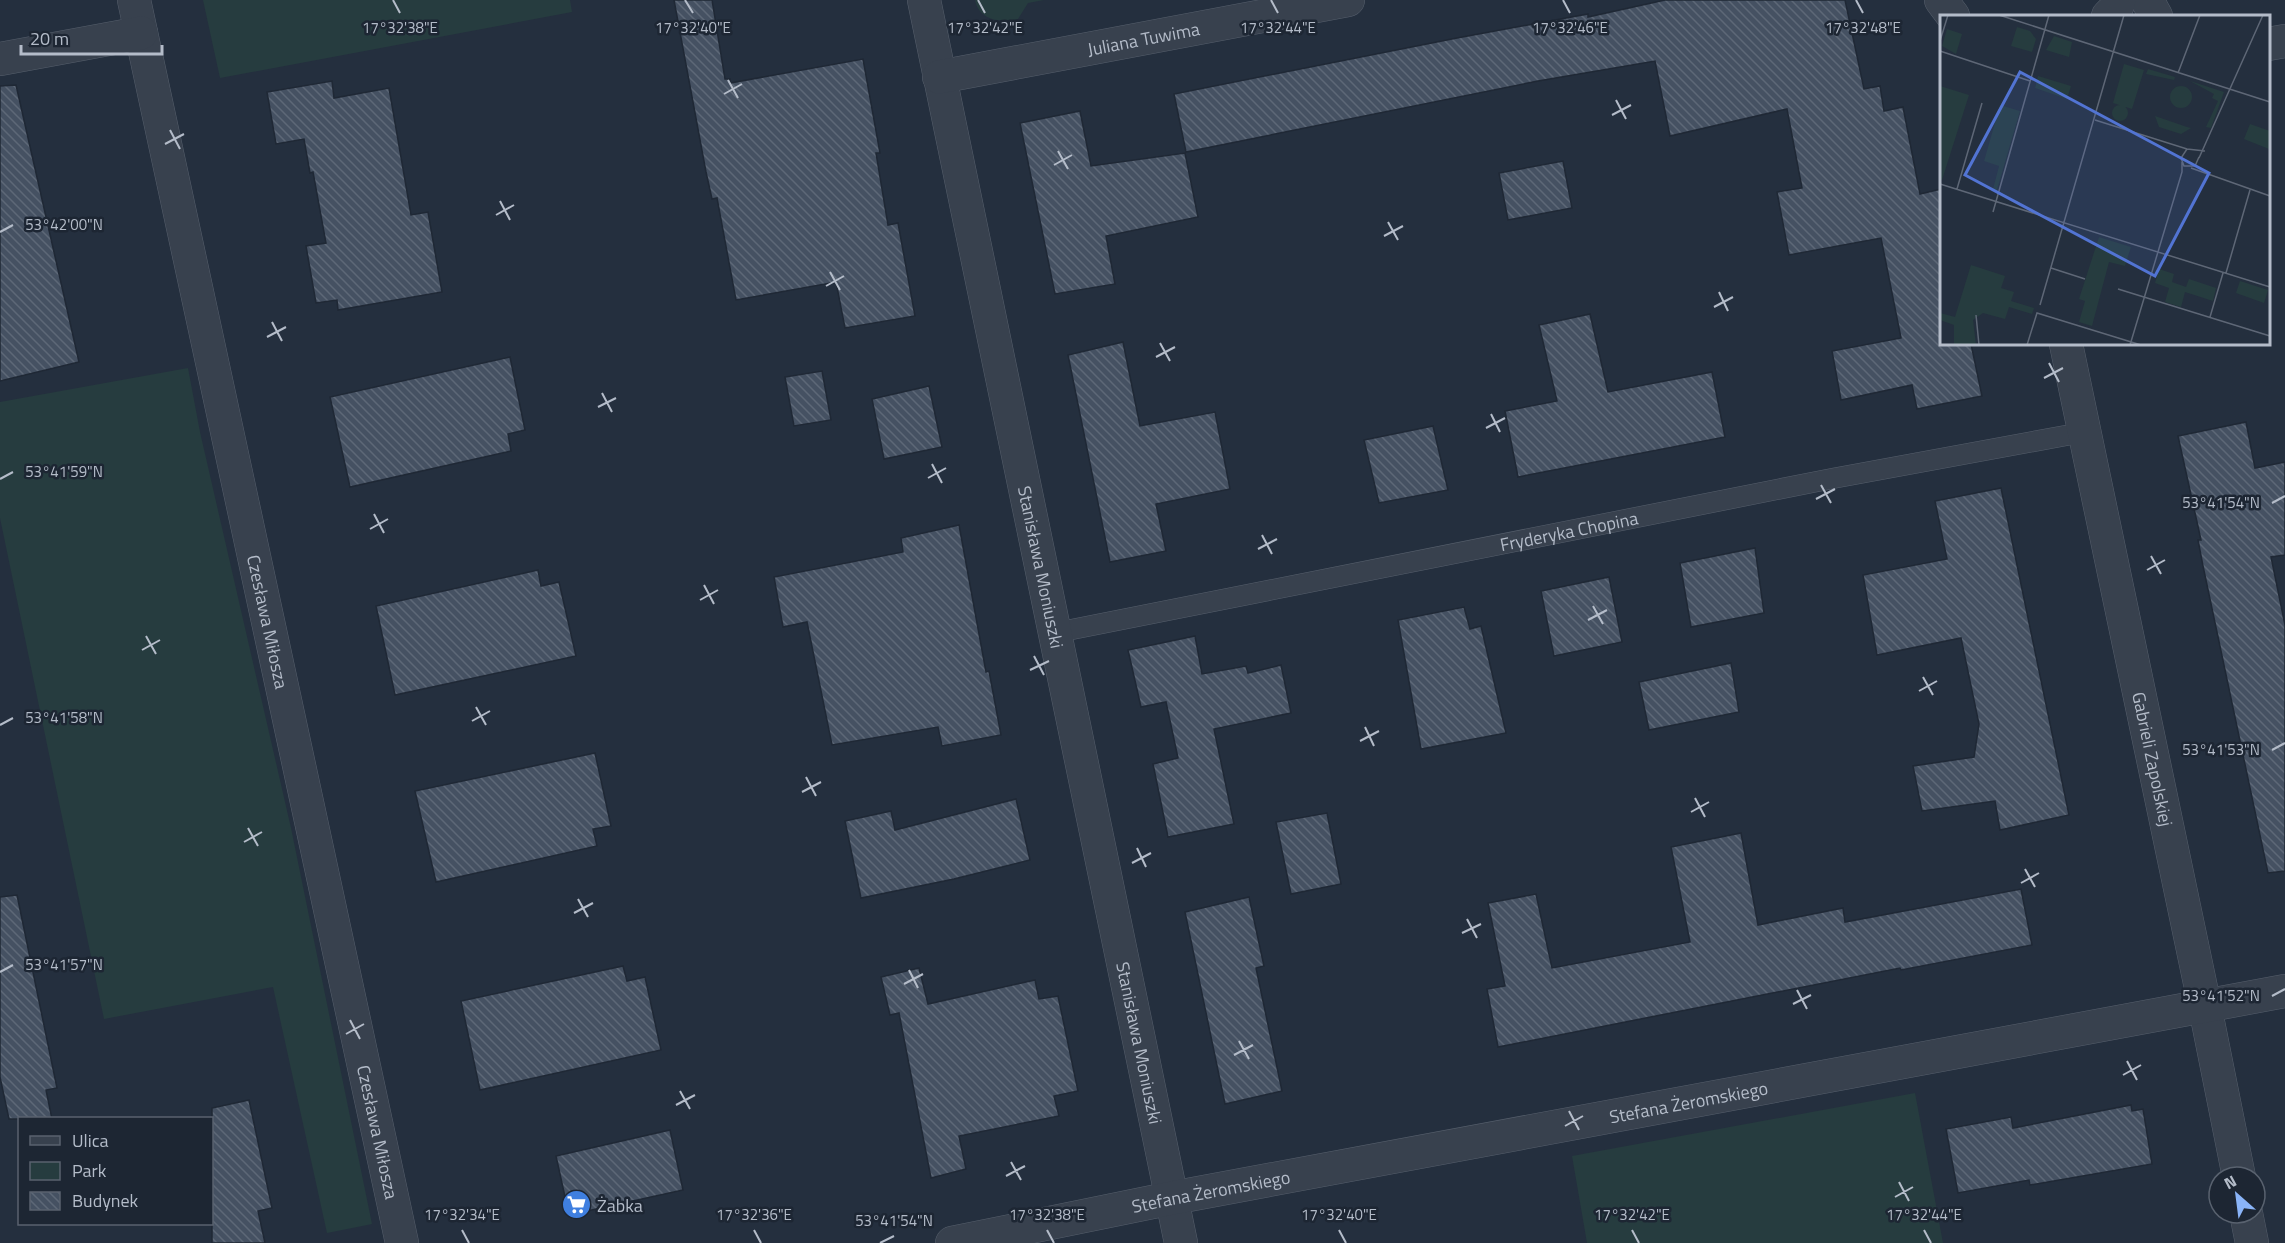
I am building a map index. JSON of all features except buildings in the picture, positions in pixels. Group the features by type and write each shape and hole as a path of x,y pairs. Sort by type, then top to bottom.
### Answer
{"street":[{"name":"Czesława Miłosza","path":"134,0 402,1243"},
{"name":"Stanisława Moniuszki","path":"924,0 1181,1243"},
{"name":"Juliana Tuwima","path":"939,76 1313,3 1348,0"},
{"path":"1941,0 1952,15"},
{"path":"2109,15 2117,7 2119,0"},
{"path":"2147,0 2155,15"},
{"path":"0,59 141,33"},
{"path":"2270,44 2285,41"},
{"name":"Gabrieli Zapolskiej","path":"2066,345 2237,1165"},
{"name":"Stefana Żeromskiego","path":"952,1243 1172,1198 2285,991"},
{"path":"2248,1225 2252,1243"}],"lane":[{"name":"Fryderyka Chopina","path":"1054,633 1811,483 2085,432"}],"green space":[{"path":"203,0 570,0 572,12 220,78"},
{"path":"975,0 1044,0 1028,3 1018,19 1005,21 986,16 977,7"},
{"path":"188,368 200,432 291,828 372,1224 327,1233 273,987 104,1019 0,518 0,402"},
{"path":"1915,1093 1943,1243 1587,1243 1572,1156"}],"place":[{"name":"Żabka","path":"576,1205"}]}
